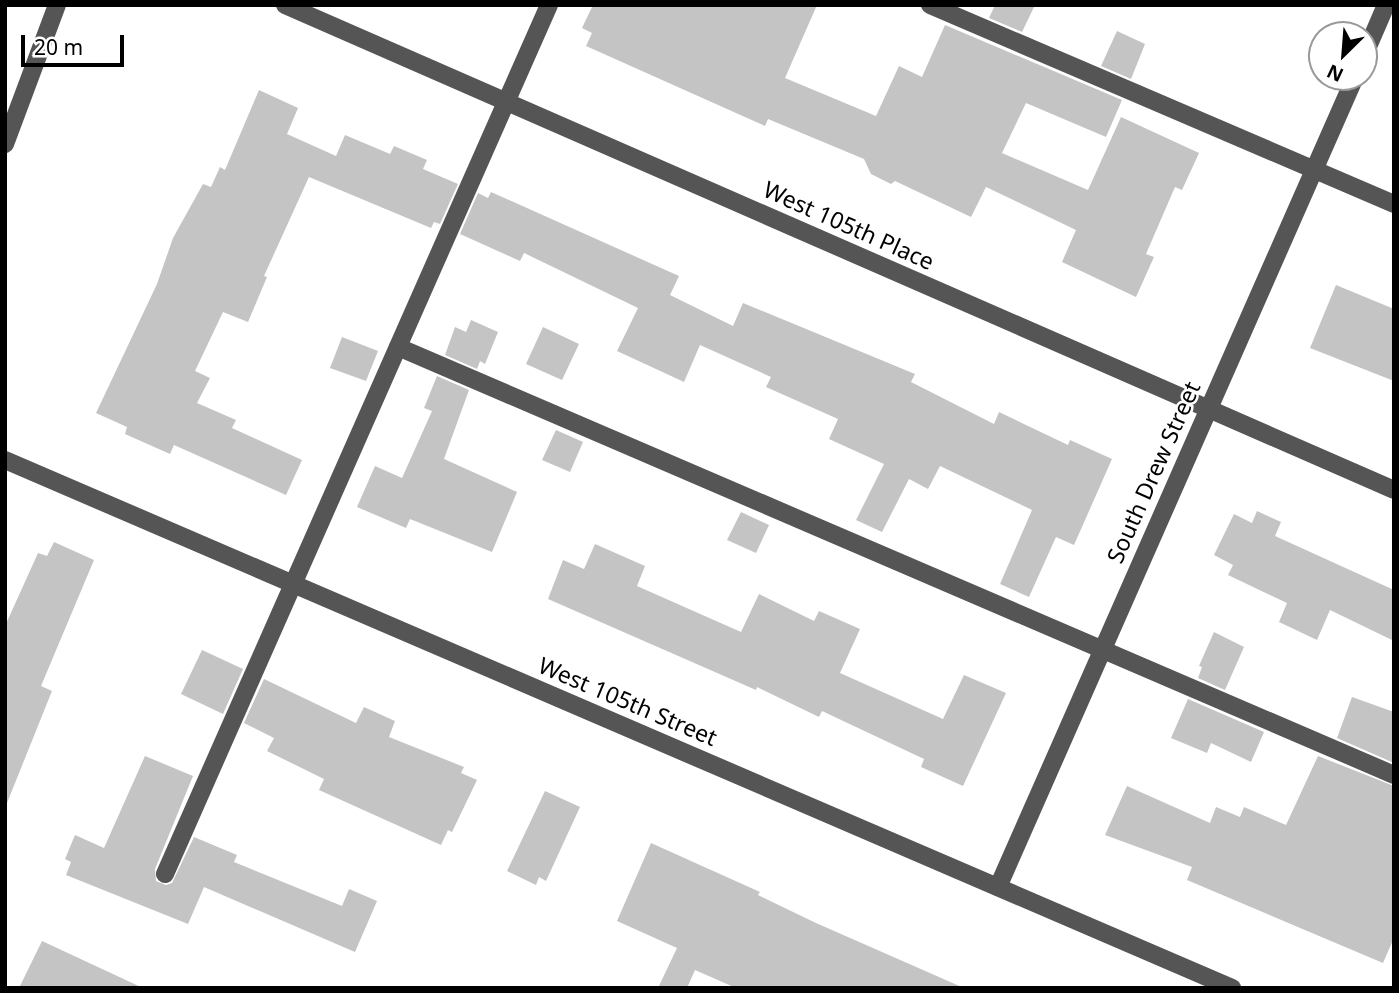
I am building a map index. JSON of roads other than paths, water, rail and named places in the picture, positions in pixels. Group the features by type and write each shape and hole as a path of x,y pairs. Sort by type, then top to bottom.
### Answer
{"street":[{"path":"5,144 57,5"},
{"name":"West 105th Place","path":"285,5 1394,490"},
{"path":"165,874 549,5"},
{"path":"930,5 1394,204"},
{"path":"1378,25 1387,5"},
{"name":"South Drew Street","path":"998,887 1349,91"},
{"path":"398,347 1394,775"},
{"name":"West 105th Street","path":"5,460 1232,988"}]}
